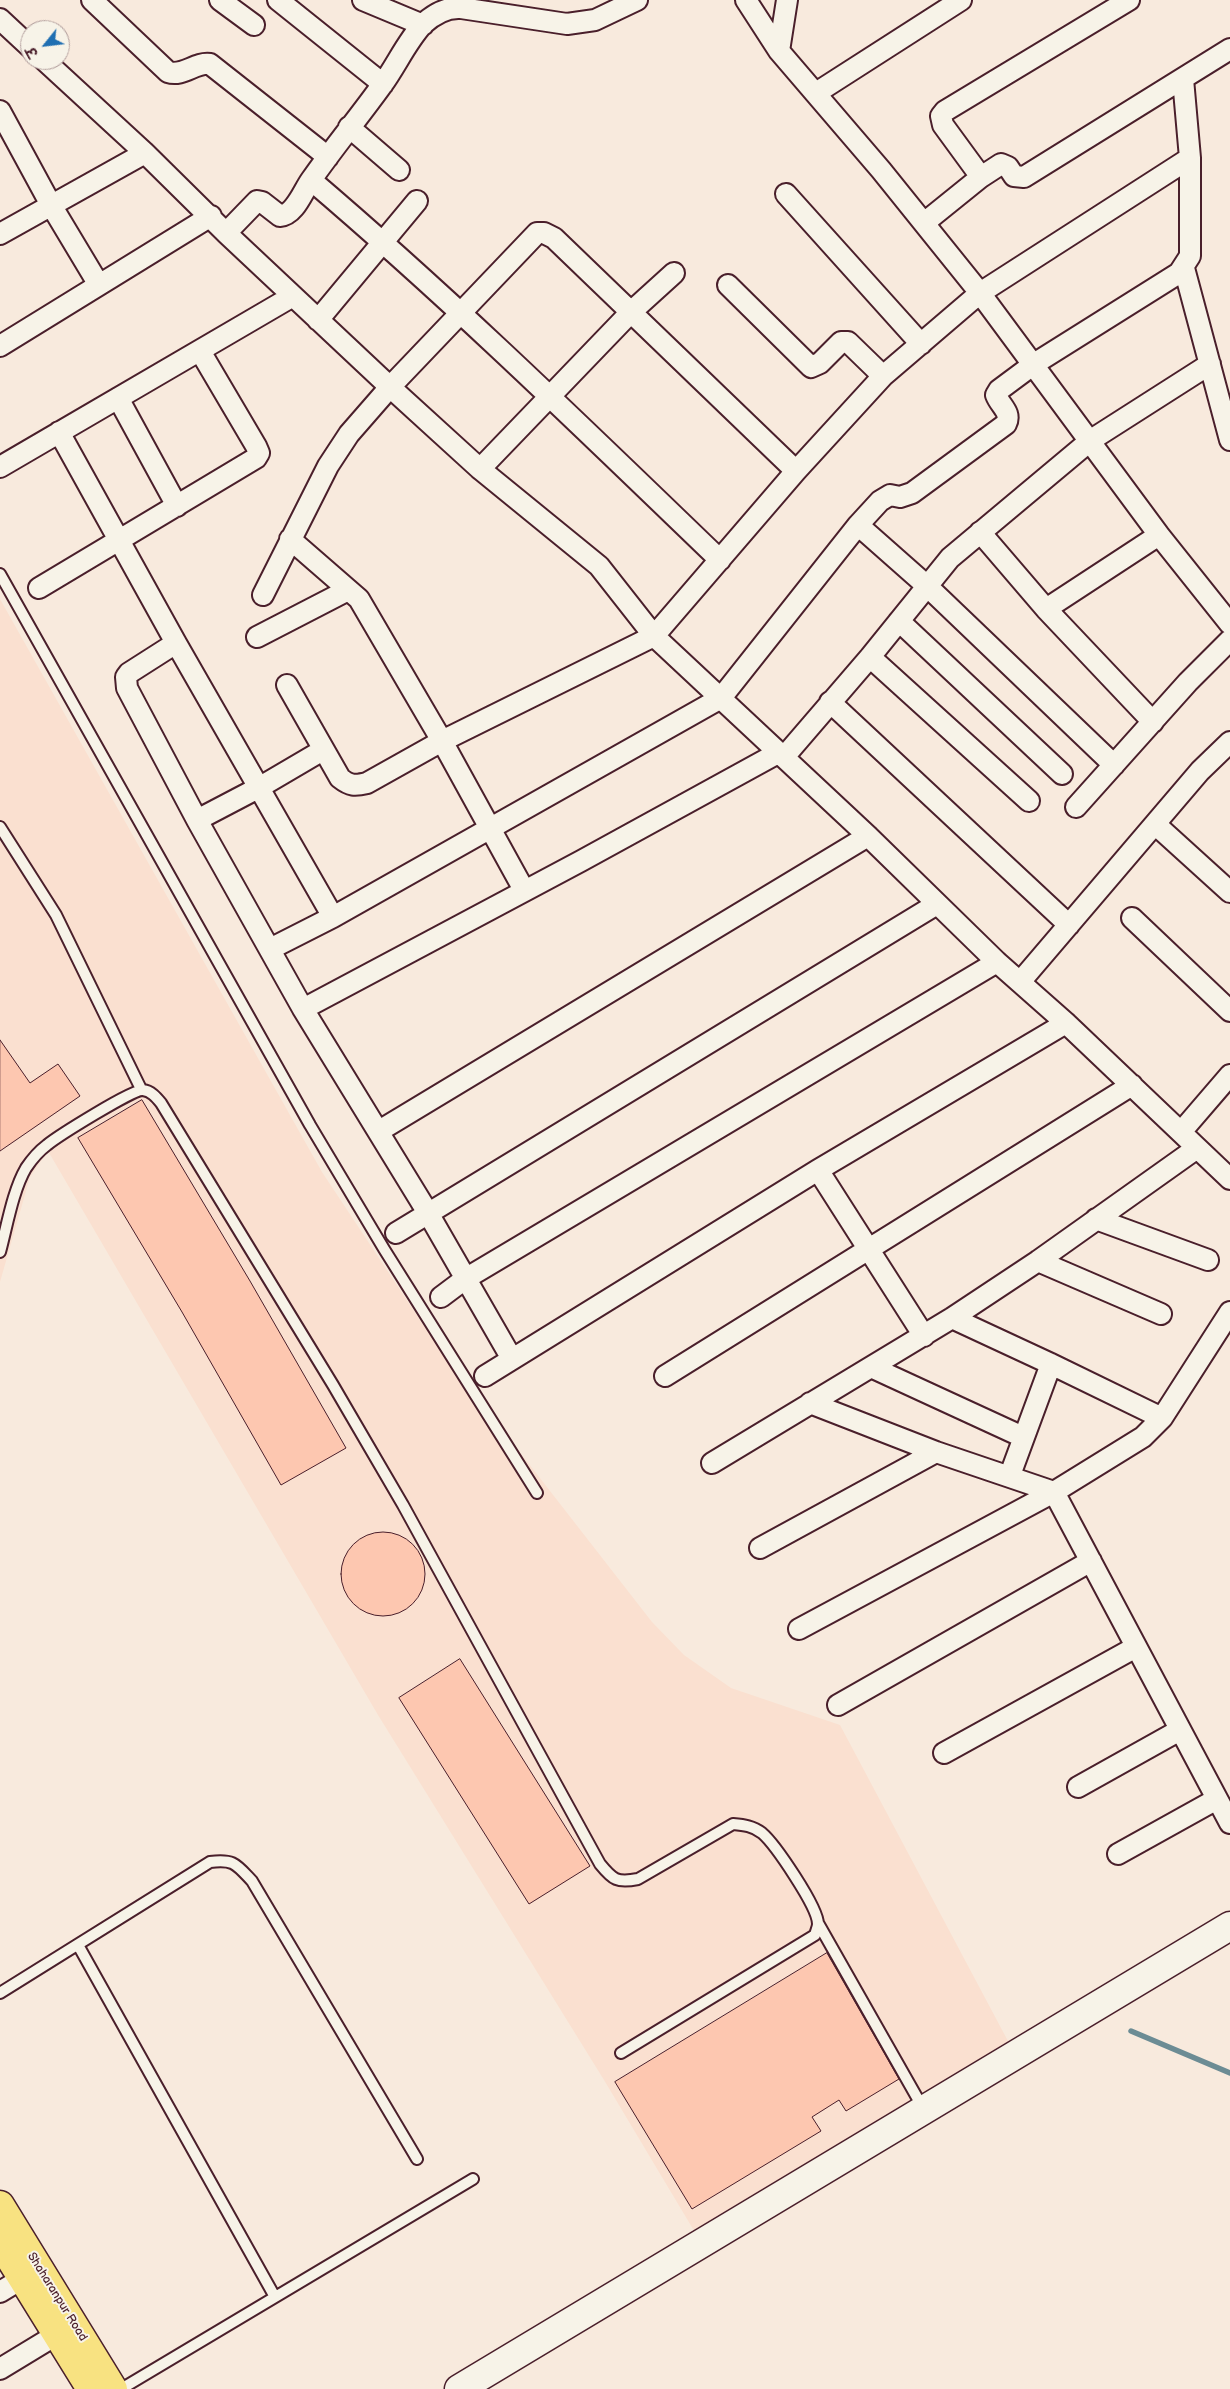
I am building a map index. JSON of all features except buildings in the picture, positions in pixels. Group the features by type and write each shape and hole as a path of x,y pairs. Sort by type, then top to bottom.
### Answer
{"main road":[{"name":"Shaharanpur Road","path":"0,2205 113,2389"},
{"name":"Shaharanpur Road","path":"0,2242 11,2285 56,2335 91,2389"}],"street":[{"path":"220,0 254,25"},
{"path":"278,0 383,84"},
{"path":"364,0 423,25"},
{"path":"226,233 257,201 262,202 280,216 285,216 291,211 349,126 383,84 423,25 440,12 453,8 567,24 595,20 637,0"},
{"path":"746,0 779,50 980,293 1091,440 1159,535 1230,624"},
{"path":"779,50 787,0"},
{"path":"816,94 962,0"},
{"path":"981,177 942,124 941,116 945,111 1129,0"},
{"path":"95,1 168,72 177,73 210,64 328,157"},
{"path":"0,19 20,38"},
{"path":"924,223 981,177 1004,164 1014,176 1024,177 1230,50"},
{"path":"55,70 145,153 318,320 480,469 600,566 654,636 868,836 997,962 1066,1023 1230,1179"},
{"path":"270,949 333,917 721,698 858,525 884,498 890,495 900,497 912,493 1006,424 1008,419 1007,412 996,395 999,390 1034,364 1179,273 1190,256 1190,158 1183,79"},
{"path":"0,111 51,205 99,285"},
{"path":"349,126 399,170"},
{"path":"0,234 145,153"},
{"path":"288,685 340,778 348,784 356,785 367,782 442,741 654,636 796,471 883,376 980,293 1190,158"},
{"path":"311,180 384,243 550,396 720,560"},
{"path":"786,194 921,344"},
{"path":"318,320 417,201"},
{"path":"0,346 211,216"},
{"path":"263,595 290,539 338,450 390,387 538,233 544,233 554,238 796,471"},
{"path":"1184,268 1230,440"},
{"path":"480,469 631,312 674,273"},
{"path":"728,285 811,367 820,363 841,342 848,342 883,376"},
{"path":"0,467 293,296"},
{"path":"39,588 251,462 259,453 200,351"},
{"path":"303,1009 781,755 870,658 950,558 1091,440 1210,364"},
{"path":"118,398 177,506"},
{"path":"59,432 176,643 333,917"},
{"path":"858,525 927,586 1114,765"},
{"path":"980,532 1046,609 1153,722"},
{"path":"1046,609 1159,535"},
{"path":"290,539 359,599 442,741 524,890"},
{"path":"257,637 348,590"},
{"path":"899,622 1062,774"},
{"path":"1076,807 1230,640"},
{"path":"176,643 130,673 125,682 197,820 303,1009 428,1213 512,1359"},
{"path":"870,658 1029,801"},
{"path":"830,702 1069,925"},
{"path":"1020,982 1200,771 1230,742"},
{"path":"197,820 260,787 323,750"},
{"path":"1155,824 1230,892"},
{"path":"379,1131 868,836"},
{"path":"396,1233 937,904"},
{"path":"1132,918 1230,1011"},
{"path":"441,1297 465,1279 997,962"},
{"path":"485,1376 818,1170 1066,1023"},
{"path":"1181,1132 1230,1076"},
{"path":"665,1376 1132,1085"},
{"path":"712,1464 952,1318 1038,1261 1197,1148"},
{"path":"818,1170 924,1336"},
{"path":"1096,1219 1208,1260"},
{"path":"1038,1261 1161,1314"},
{"path":"800,1629 1054,1492 1143,1437 1162,1418 1230,1312"},
{"path":"952,1318 1162,1418"},
{"path":"1010,1475 1051,1364"},
{"path":"871,1367 1023,1437"},
{"path":"810,1403 936,1452 1010,1475 1054,1492 1230,1824"},
{"path":"760,1548 936,1452"},
{"path":"838,1705 1091,1562"},
{"path":"944,1752 1136,1647"},
{"path":"1078,1786 1180,1730"},
{"path":"1118,1854 1218,1799"},
{"path":"459,2389 1230,1926"},
{"path":"0,2368 56,2335"}],"lane":[{"path":"0,574 310,1125 384,1249 537,1493"},
{"path":"0,827 36,881 60,923 141,1089"},
{"path":"0,1252 19,1186 26,1169 35,1156 47,1144 127,1095 141,1089 151,1092 161,1103 333,1385 403,1505 600,1864 611,1877 623,1882 638,1879 733,1824 748,1825 761,1832 773,1845 811,1902 818,1922 924,2109"},
{"path":"1,1990 78,1945 210,1862 226,1860 238,1866 252,1881 417,2159"},
{"path":"621,2053 815,1935 818,1922"},
{"path":"78,1945 275,2297"},
{"path":"121,2389 473,2179"}],"shaded area":[{"path":"0,599 322,1172 469,1394 522,1455 652,1622 684,1655 731,1688 840,1725 1009,2043 696,2234 604,2080 378,1715 48,1151 30,1177 0,1282"}],"waterway":[{"path":"1131,2031 1230,2073"}]}
